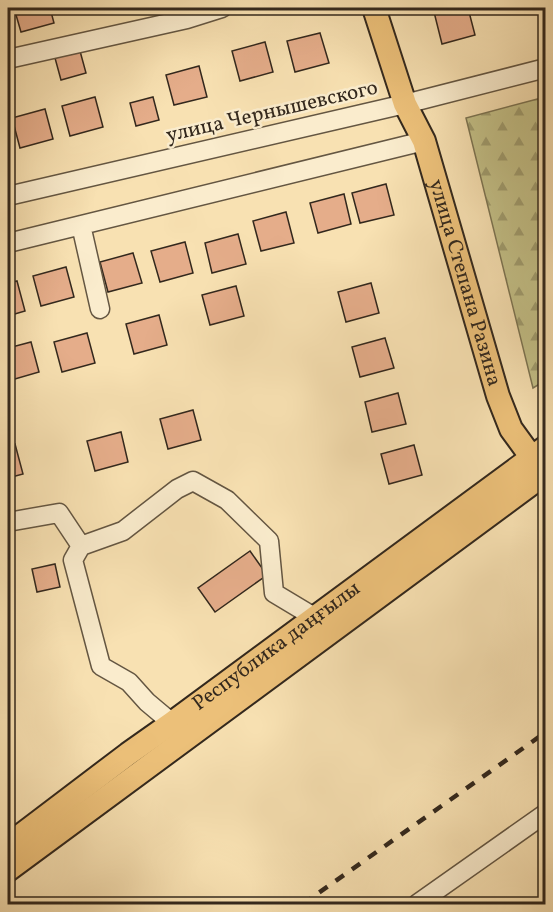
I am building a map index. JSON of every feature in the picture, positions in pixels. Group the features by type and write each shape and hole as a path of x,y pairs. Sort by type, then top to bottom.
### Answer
{"main road":[{"name":"улица Степана Разина","path":"374,8 405,104 424,141 498,396 512,429 541,463"},
{"name":"Республика даңғылы","path":"8,845 314,616 541,463"},
{"name":"Республика даңғылы","path":"8,870 541,463"}],"street":[{"path":"8,58 187,19 222,8"},
{"name":"улица Чернышевского","path":"8,196 405,104 546,68"},
{"path":"8,243 424,141"},
{"path":"81,225 100,309"},
{"path":"172,723 147,702 129,682 101,666 73,560 81,546 123,531 177,489 193,481 227,501 269,541 274,593 314,616"},
{"path":"8,522 59,513 81,546"},
{"path":"417,904 546,813"}],"green space":[{"path":"545,97 546,380 533,388 466,118"}],"building":[{"path":"14,8 50,8 54,23 21,32"},
{"path":"433,8 468,8 475,35 442,44"},
{"path":"320,33 329,63 295,72 287,41"},
{"path":"265,42 273,72 240,81 232,51"},
{"path":"80,51 86,73 61,80 55,58"},
{"path":"199,66 207,97 174,105 166,75"},
{"path":"95,97 103,127 70,136 62,106"},
{"path":"153,97 159,120 136,126 130,103"},
{"path":"45,109 53,139 20,148 12,118"},
{"path":"386,184 394,215 360,223 352,193"},
{"path":"344,194 351,224 318,233 310,203"},
{"path":"286,212 294,243 261,251 253,221"},
{"path":"238,234 246,264 212,273 205,243"},
{"path":"185,242 193,273 160,282 151,251"},
{"path":"133,253 142,283 108,292 100,262"},
{"path":"66,267 74,297 41,306 33,276"},
{"path":"17,281 25,311 8,316 8,283"},
{"path":"371,283 379,313 346,322 338,292"},
{"path":"236,286 244,316 210,325 202,295"},
{"path":"159,315 167,345 134,354 126,324"},
{"path":"87,333 95,363 62,372 54,342"},
{"path":"385,338 394,368 360,377 352,347"},
{"path":"31,342 39,372 8,381 8,348"},
{"path":"398,393 406,424 372,432 365,402"},
{"path":"193,410 201,440 168,449 160,419"},
{"path":"121,432 128,462 95,471 87,441"},
{"path":"15,444 23,474 8,478 8,446"},
{"path":"414,445 422,475 389,484 381,454"},
{"path":"250,551 267,575 215,612 198,588"},
{"path":"55,564 60,587 37,592 32,569"}],"railway":[{"path":"303,904 546,732"}]}
